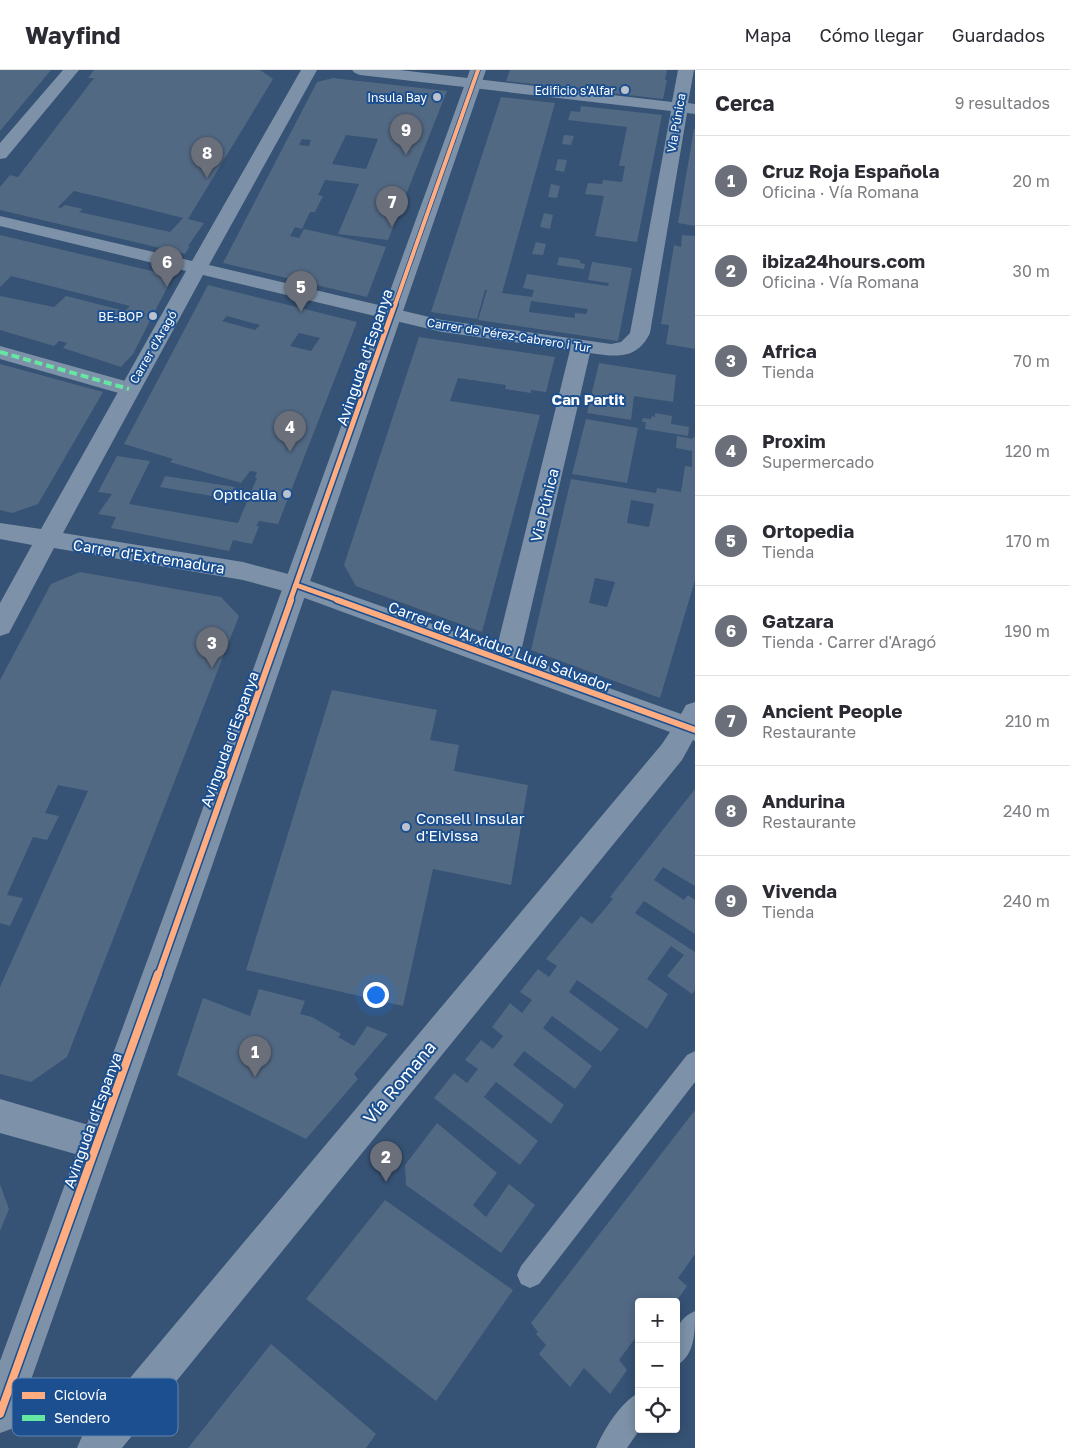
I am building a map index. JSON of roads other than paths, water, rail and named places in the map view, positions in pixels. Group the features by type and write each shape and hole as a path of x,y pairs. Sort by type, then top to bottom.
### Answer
{"street":[{"path":"0,154 71,70"},
{"name":"Carrer d'Aragó","path":"0,626 129,389 309,70"},
{"path":"360,70 476,76 687,108"},
{"name":"Via Púnica","path":"627,348 636,341 640,333 687,108 686,70"},
{"name":"Avinguda d'Espanya","path":"13,1378 476,76"},
{"name":"Carrer de Pérez-Cabrero i Tur","path":"0,221 433,324 581,347 612,350 627,348"},
{"name":"Via Púnica","path":"506,662 581,347"},
{"path":"0,352 129,389"},
{"name":"Carrer d'Extremadura","path":"0,531 243,571 296,585"},
{"name":"Carrer de l'Arxiduc Lluís Salvador","path":"296,585 506,662 692,723"},
{"name":"Vía Romana","path":"155,1378 672,752 692,723"},
{"path":"0,1116 97,1143"},
{"name":"Avinguda d'Espanya","path":"0,1414 12,1380"},
{"name":"Vía Romana","path":"97,1448 107,1436"}],"lane":[{"path":"530,1275 695,1063"},
{"path":"680,1346 695,1325"},
{"path":"610,1448 635,1413"}],"place":[{"name":"Edificio s'Alfar","path":"625,90"},
{"name":"Insula Bay","path":"437,97"},
{"name":"Vivenda","path":"406,155"},
{"name":"Andurina","path":"207,178"},
{"name":"Ancient People","path":"392,227"},
{"name":"Gatzara","path":"167,287"},
{"name":"Ortopedia","path":"301,312"},
{"name":"BE-BOP","path":"153,316"},
{"name":"Proxim","path":"290,452"},
{"name":"Opticalia","path":"287,494"},
{"name":"Africa","path":"212,668"},
{"name":"Consell Insular d'Eivissa","path":"406,827"},
{"name":"Cruz Roja Española","path":"255,1077"},
{"name":"ibiza24hours.com","path":"386,1182"}],"district":[{"name":"Can Partit","path":"588,399"}]}
